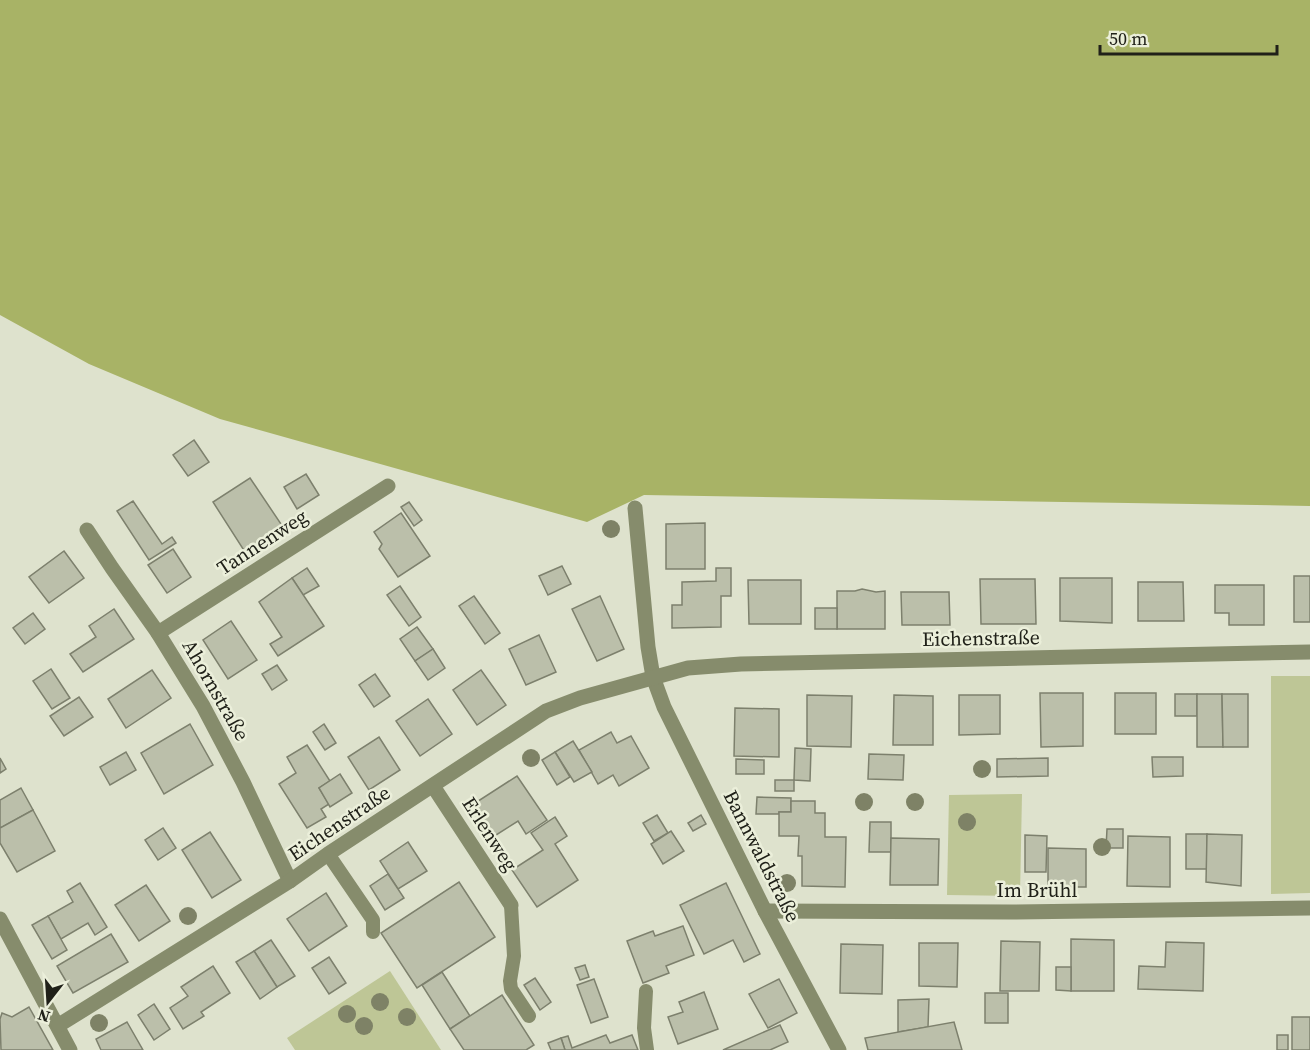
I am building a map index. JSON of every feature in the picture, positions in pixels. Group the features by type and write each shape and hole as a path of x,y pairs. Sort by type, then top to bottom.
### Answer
{"street":[{"name":"Tannenweg","path":"158,633 388,486"},
{"path":"635,508 653,677"},
{"name":"Ahornstraße","path":"87,530 158,633 202,706 243,782 291,881"},
{"name":"Eichenstraße","path":"58,1025 291,881 328,854 546,711 580,698 688,668 741,664 1310,652"},
{"name":"Bannwaldstraße","path":"653,677 664,707 765,911 839,1050"},
{"name":"Erlenweg","path":"433,786 511,905"},
{"name":"Im Brühl","path":"765,911 1012,912 1310,908"},
{"path":"0,919 70,1050"}],"lane":[{"path":"328,854 373,920 373,932"},
{"path":"511,905 514,956 511,989 530,1016"},
{"path":"646,991 644,1028 648,1050"}],"green space":[{"path":"0,0 1310,0 1310,506 644,495 587,522 220,419 89,364 0,315"},
{"path":"1271,676 1310,676 1310,893 1271,894"},
{"path":"1022,794 1020,896 947,895 949,795"},
{"path":"390,971 441,1050 295,1050 287,1038"}],"building":[{"path":"194,440 209,462 188,476 173,455"},
{"path":"306,474 319,495 297,509 284,487"},
{"path":"250,478 283,527 245,552 213,502"},
{"path":"133,501 162,544 172,537 176,543 149,560 117,511"},
{"path":"409,502 422,520 414,526 401,507"},
{"path":"401,513 430,556 398,577 379,549 382,544 374,532"},
{"path":"705,523 705,569 666,569 666,524"},
{"path":"173,549 191,577 167,593 148,565"},
{"path":"64,551 84,578 49,603 29,577"},
{"path":"562,566 571,584 548,595 539,576"},
{"path":"307,568 319,586 303,595 292,578"},
{"path":"716,568 731,568 731,596 721,596 721,627 672,628 672,605 682,605 682,582 716,581"},
{"path":"1294,576 1310,576 1310,622 1294,622"},
{"path":"292,578 324,626 278,656 270,644 282,637 259,602"},
{"path":"1060,578 1112,578 1112,623 1060,621"},
{"path":"980,579 1035,579 1036,624 981,624"},
{"path":"748,580 801,580 801,624 749,624"},
{"path":"1138,582 1183,582 1184,621 1138,621"},
{"path":"1215,585 1264,585 1264,625 1229,625 1229,613 1215,613"},
{"path":"400,586 421,617 409,626 387,595"},
{"path":"862,589 885,591 885,629 837,629 837,591"},
{"path":"901,592 949,592 950,625 902,625"},
{"path":"474,596 500,633 485,644 459,606"},
{"path":"600,596 624,649 597,661 572,609"},
{"path":"815,608 837,608 837,629 815,629"},
{"path":"114,609 134,639 83,672 70,654 96,637 89,626"},
{"path":"33,613 45,629 25,644 13,628"},
{"path":"231,621 257,660 228,679 203,640"},
{"path":"417,627 433,649 415,661 400,639"},
{"path":"539,635 556,672 526,685 509,649"},
{"path":"433,649 445,668 428,680 415,661"},
{"path":"277,665 287,680 272,690 262,674"},
{"path":"51,669 70,698 52,709 33,681"},
{"path":"152,670 171,698 126,728 108,699"},
{"path":"481,670 506,705 477,725 453,690"},
{"path":"375,674 390,696 374,707 359,685"},
{"path":"1040,693 1083,693 1083,746 1041,747"},
{"path":"1115,693 1156,693 1156,734 1115,734"},
{"path":"1175,694 1197,694 1197,716 1175,716"},
{"path":"1197,694 1222,694 1223,747 1197,747"},
{"path":"1222,694 1248,694 1248,747 1223,747"},
{"path":"807,695 852,696 851,747 807,746"},
{"path":"894,695 933,696 933,745 893,745"},
{"path":"959,695 1000,695 1000,734 959,735"},
{"path":"79,697 93,717 64,736 50,716"},
{"path":"428,699 452,734 420,756 396,721"},
{"path":"735,708 779,709 779,757 734,756"},
{"path":"190,724 213,765 164,794 141,753"},
{"path":"324,724 336,743 325,750 313,732"},
{"path":"611,732 617,743 631,736 649,768 619,786 613,775 598,784 579,750"},
{"path":"379,737 400,770 369,790 348,757"},
{"path":"573,741 592,772 574,782 555,752"},
{"path":"307,745 330,781 319,788 329,804 321,809 326,817 307,828 279,784 296,773 287,757"},
{"path":"795,748 811,749 810,781 794,780"},
{"path":"126,752 136,770 110,785 100,767"},
{"path":"555,752 570,777 557,785 542,760"},
{"path":"869,754 904,755 903,780 868,779"},
{"path":"1152,757 1183,757 1183,776 1153,777"},
{"path":"0,758 6,769 0,773"},
{"path":"1048,758 1048,776 997,777 997,759"},
{"path":"736,759 764,760 764,774 736,774"},
{"path":"340,774 352,793 330,807 319,788"},
{"path":"517,776 547,820 526,834 518,821 493,837 472,805"},
{"path":"775,780 794,780 794,791 775,791"},
{"path":"21,788 33,810 0,828 0,800"},
{"path":"757,797 791,798 791,812 756,814"},
{"path":"791,801 815,801 815,813 825,813 825,837 846,837 845,887 802,886 802,856 798,856 799,836 779,836 779,812 791,812"},
{"path":"33,810 55,851 17,872 0,843 0,828"},
{"path":"657,815 668,833 654,841 643,823"},
{"path":"701,815 706,824 693,831 688,823"},
{"path":"555,817 567,836 555,844 578,880 537,907 512,870 543,850 531,833"},
{"path":"870,822 891,822 891,852 869,852"},
{"path":"163,828 176,848 158,860 145,840"},
{"path":"1107,829 1123,829 1123,848 1106,848"},
{"path":"671,831 684,851 663,864 651,844"},
{"path":"210,832 241,880 212,898 182,850"},
{"path":"1186,834 1207,834 1207,869 1186,869"},
{"path":"1207,834 1242,835 1241,886 1206,882"},
{"path":"1025,835 1047,836 1046,872 1025,872"},
{"path":"1128,836 1170,837 1170,887 1127,886"},
{"path":"891,838 939,839 938,885 890,885"},
{"path":"408,842 427,871 398,889 380,861"},
{"path":"1048,848 1086,849 1086,887 1048,887"},
{"path":"388,874 404,898 385,910 370,886"},
{"path":"459,882 495,937 417,988 381,933"},
{"path":"80,883 107,927 95,935 88,923 61,939 48,916 73,902 67,891"},
{"path":"726,883 760,954 744,962 733,940 704,954 680,905"},
{"path":"146,885 170,921 139,941 115,905"},
{"path":"326,893 347,926 309,951 287,919"},
{"path":"48,916 67,950 52,959 32,925"},
{"path":"683,926 694,955 666,966 669,973 643,983 627,941 653,931 655,936"},
{"path":"111,934 128,962 73,993 57,966"},
{"path":"1071,939 1114,940 1114,991 1071,991"},
{"path":"271,940 295,976 277,987 254,951"},
{"path":"1001,941 1040,942 1039,991 1000,991"},
{"path":"1166,942 1204,943 1203,991 1138,989 1139,966 1165,967"},
{"path":"919,943 958,943 957,987 919,986"},
{"path":"841,944 883,945 882,994 840,993"},
{"path":"254,951 277,987 260,999 236,962"},
{"path":"329,957 346,983 329,994 312,968"},
{"path":"585,965 589,977 580,980 575,968"},
{"path":"213,966 230,993 201,1012 204,1016 183,1029 170,1008 188,996 181,987"},
{"path":"1056,967 1071,967 1071,991 1056,990"},
{"path":"442,972 470,1016 450,1029 422,985"},
{"path":"535,978 551,1002 540,1010 524,985"},
{"path":"594,979 608,1017 591,1023 577,985"},
{"path":"779,979 797,1013 768,1028 749,994"},
{"path":"704,992 718,1029 678,1044 668,1017 683,1012 679,1002"},
{"path":"985,993 1008,993 1008,1023 985,1023"},
{"path":"502,995 534,1045 526,1050 464,1050 450,1029"},
{"path":"929,999 928,1027 898,1032 898,1000"},
{"path":"154,1004 170,1029 154,1040 138,1015"},
{"path":"29,1007 53,1050 1,1050 0,1019 2,1013 12,1017"},
{"path":"1292,1017 1310,1017 1310,1050 1292,1050"},
{"path":"127,1022 143,1050 101,1050 96,1039"},
{"path":"954,1022 962,1050 868,1050 865,1038"},
{"path":"780,1025 788,1042 770,1050 723,1050"},
{"path":"606,1035 610,1043 632,1035 638,1050 565,1050 561,1038 568,1036 572,1048"},
{"path":"1277,1035 1288,1035 1288,1050 1277,1050"},
{"path":"561,1038 565,1050 551,1050 548,1043"}]}
